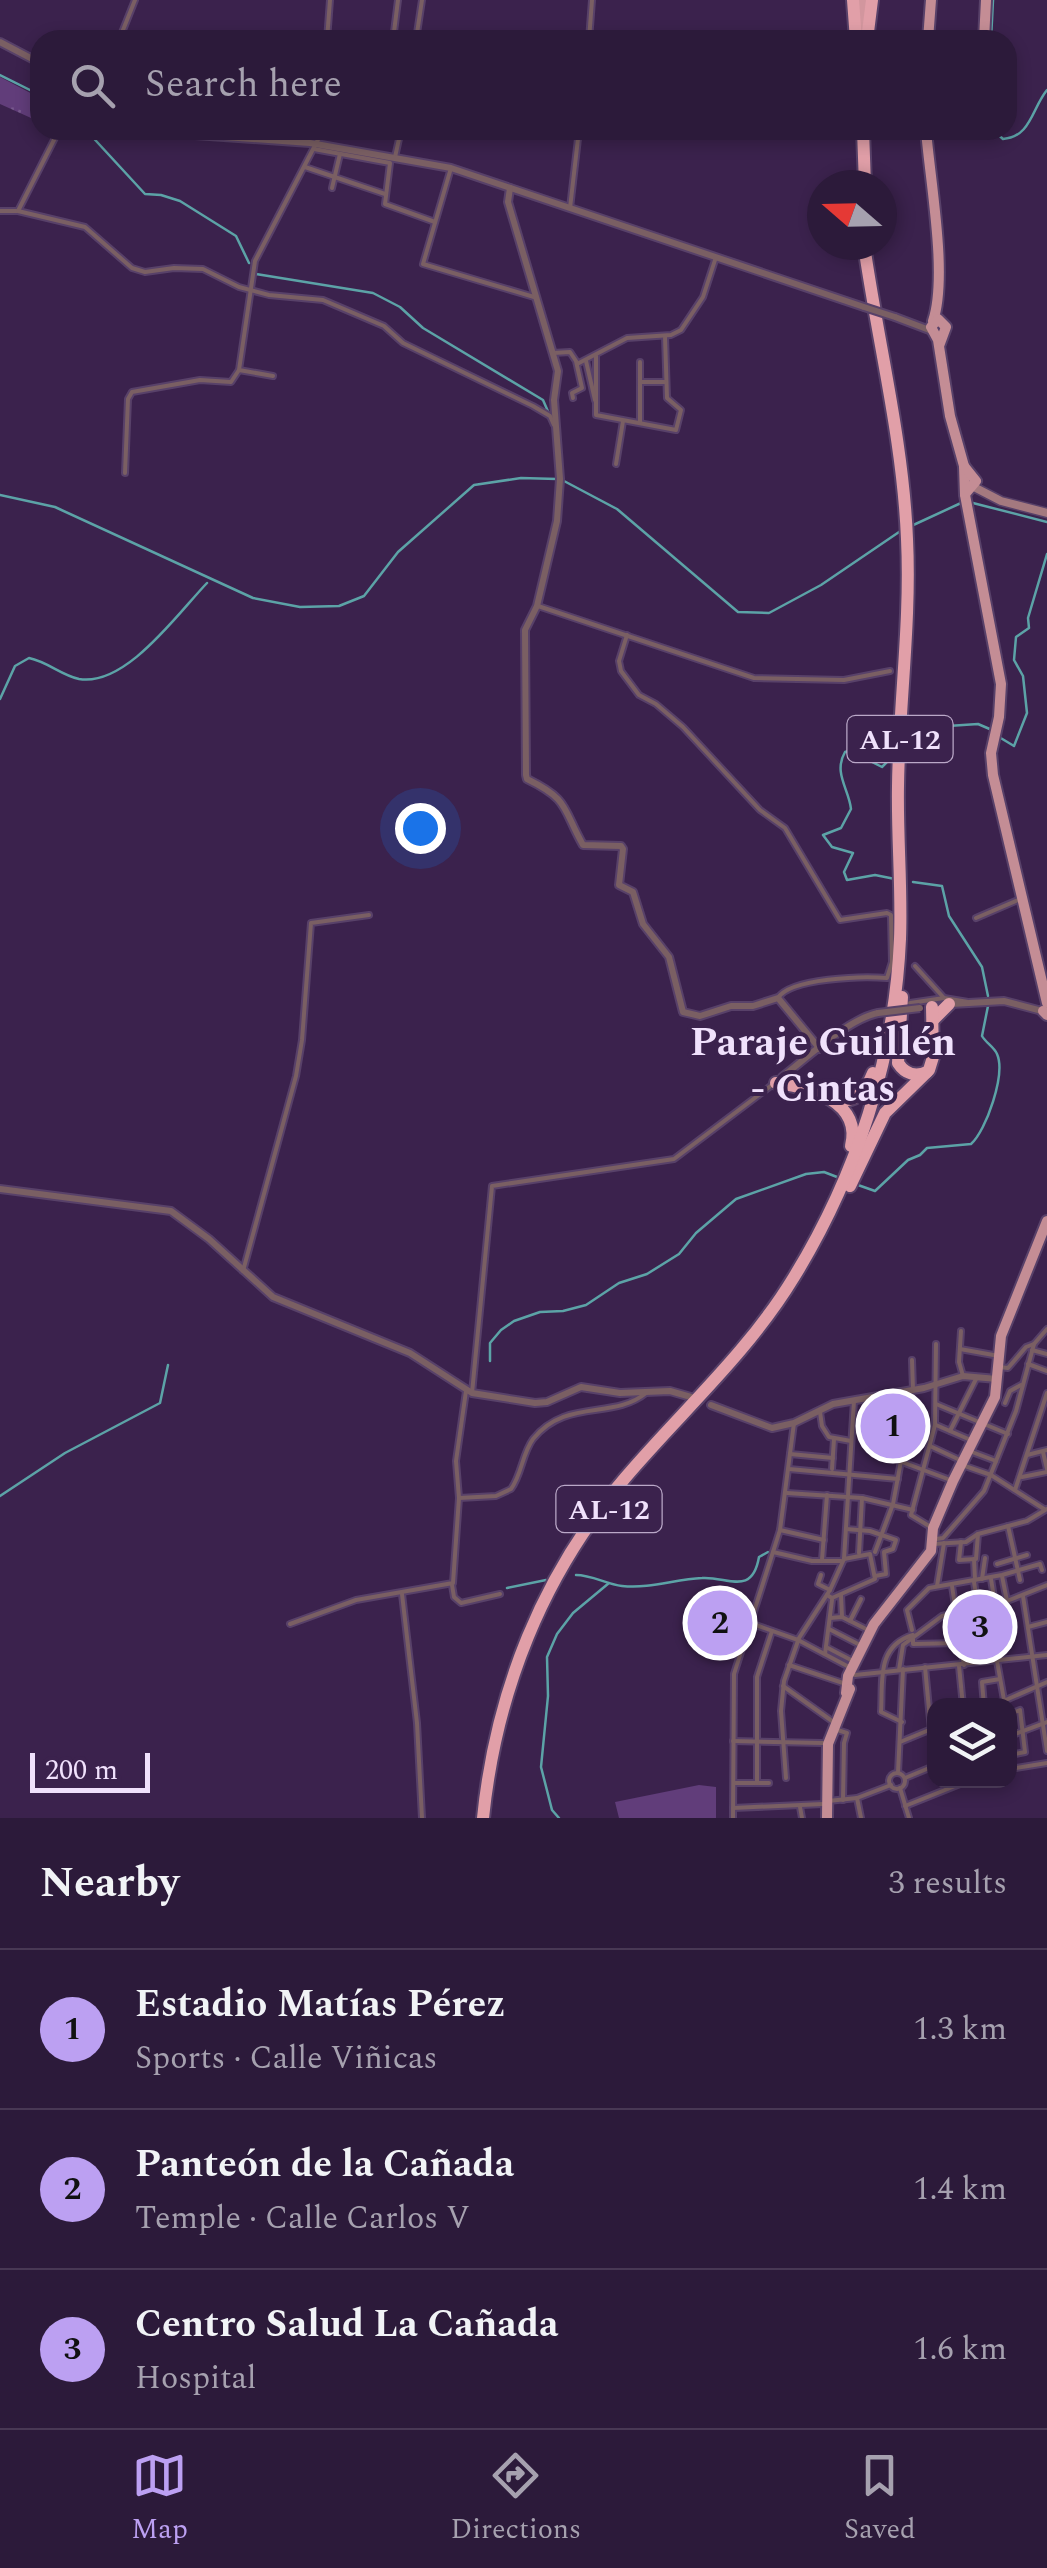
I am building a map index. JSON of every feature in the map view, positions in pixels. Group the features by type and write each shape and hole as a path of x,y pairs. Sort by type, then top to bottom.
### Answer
{"highway":[{"path":"853,0 860,30"},
{"path":"864,30 868,0"},
{"path":"859,140 860,170"},
{"name":"AL-12","path":"486,1818 514,1695 536,1631 567,1571 618,1497 756,1343 807,1270 842,1202 883,1090 908,902 906,762 916,610 910,527 870,260"},
{"path":"898,996 898,1063 916,1075 930,1070"},
{"path":"831,1100 851,1101 867,1088 898,996"},
{"name":"AL-12","path":"486,1818 494,1744 512,1678 537,1612 565,1561 622,1481 747,1344 786,1290 817,1237 847,1172 868,1115 898,996"},
{"path":"842,1202 885,1113 930,1070 931,1007"},
{"path":"783,1082 831,1100 847,1111 854,1134 817,1237"}],"main road":[{"path":"929,30 930,0"},
{"path":"984,30 986,0"},
{"path":"927,140 937,258 934,327 950,416 968,481 967,511 1001,684 991,753 993,775 1046,988 1043,1008"},
{"path":"968,481 1007,503 1047,513"},
{"path":"825,1818 824,1743 862,1646 936,1539 953,1481 995,1396 1002,1330 1047,1221"},
{"path":"825,1803 827,1752 834,1721"}],"street":[{"path":"123,30 135,0"},
{"path":"328,30 330,0"},
{"path":"395,30 398,0"},
{"path":"418,30 422,0"},
{"path":"589,30 592,0"},
{"path":"0,42 30,58"},
{"path":"18,210 54,140"},
{"path":"245,140 392,160"},
{"path":"125,473 128,399 132,392 200,380 231,382 239,370 256,261 319,140"},
{"path":"397,140 385,204 435,222"},
{"path":"570,208 578,140"},
{"path":"315,147 340,154 451,168 895,318 934,327"},
{"path":"332,188 340,154"},
{"path":"306,167 385,194"},
{"path":"451,168 424,264 537,298"},
{"path":"510,188 508,202 558,371 554,400 560,479 557,521 537,606 526,630 527,779 556,795 567,807 584,845 621,846 619,885 633,892 642,924 669,957 683,1012 700,1016 731,1006 754,1006 778,998 785,989 807,984 887,978 892,962 891,915 888,912 840,920 786,828 760,810 683,727 640,695 621,670 619,661 627,635"},
{"path":"0,211 18,210 86,227 132,268 144,272 203,269 239,287 269,295 323,300 384,326 403,343 550,416 556,430"},
{"path":"577,364 626,338 665,336 680,330 698,305 716,257"},
{"path":"596,356 596,415 676,430 680,408 669,400 665,336"},
{"path":"553,353 570,352 577,364 582,388 572,393 572,398"},
{"path":"586,361 596,404"},
{"path":"640,362 640,424"},
{"path":"239,370 272,376"},
{"path":"640,382 667,382"},
{"path":"616,464 623,421"},
{"path":"537,606 754,678 844,680 890,672"},
{"path":"976,918 1022,898"},
{"path":"243,1271 296,1076 311,923 369,915"},
{"path":"916,966 931,1007"},
{"path":"778,998 820,1049"},
{"path":"500,1594 461,1602 454,1597 452,1584 459,1498 456,1462 469,1392 492,1186 674,1159 783,1082 867,1015 1004,1000 1043,1008"},
{"path":"0,1189 171,1212 210,1238 273,1297 410,1354 469,1392 534,1403 547,1402 581,1387 620,1393 670,1391 691,1397"},
{"path":"960,1349 1008,1368 1047,1329"},
{"path":"961,1331 963,1376"},
{"path":"935,1425 950,1431 966,1454 991,1474 1046,1510 1027,1521 961,1542 936,1539 912,1518 935,1425 936,1344"},
{"path":"1033,1347 1047,1354"},
{"path":"936,1539 943,1538 984,1491 1008,1434 1033,1347"},
{"path":"912,1360 913,1390"},
{"path":"1028,1364 1047,1371"},
{"path":"711,1405 765,1427 794,1423 820,1408 963,1376 976,1377 999,1367"},
{"path":"950,1431 976,1377"},
{"path":"1005,1402 1010,1391 1022,1385"},
{"path":"459,1498 496,1496 512,1489 526,1450 554,1420 568,1413 626,1402 647,1392"},
{"path":"1015,1490 1047,1393"},
{"path":"786,1778 783,1686 798,1640 830,1594 842,1560 854,1401"},
{"path":"936,1404 1008,1434"},
{"path":"820,1408 828,1437 851,1441"},
{"path":"733,1818 734,1674 780,1530 794,1423"},
{"path":"832,1472 834,1439"},
{"path":"930,1446 997,1462"},
{"path":"821,1575 818,1584 830,1594 841,1594 872,1582 873,1552 893,1504 903,1450"},
{"path":"1020,1477 1047,1470 1045,1451 1027,1455"},
{"path":"790,1454 833,1458"},
{"path":"902,1462 953,1481"},
{"path":"789,1470 898,1479"},
{"path":"787,1493 862,1498 913,1510"},
{"path":"822,1560 827,1494"},
{"path":"858,1556 862,1498"},
{"path":"1008,1526 1020,1580"},
{"path":"844,1528 896,1540 893,1550 884,1552 886,1574 875,1576"},
{"path":"780,1530 824,1540"},
{"path":"978,1534 974,1560 978,1607"},
{"path":"936,1539 938,1586"},
{"path":"961,1542 959,1560 974,1560"},
{"path":"772,1552 822,1560 842,1560 873,1552"},
{"path":"997,1564 1027,1556"},
{"path":"977,1580 985,1558"},
{"path":"961,1643 913,1644 907,1610 921,1594 938,1586 1040,1564 1042,1570"},
{"path":"1002,1575 1007,1601"},
{"path":"991,1577 996,1604"},
{"path":"290,1624 356,1600 452,1584"},
{"path":"952,1584 961,1643 963,1698"},
{"path":"902,1722 881,1712 884,1658 897,1640 955,1610 996,1604 1047,1586"},
{"path":"402,1592 422,1818"},
{"path":"824,1654 830,1594"},
{"path":"841,1594 842,1617"},
{"path":"1023,1596 1047,1751"},
{"path":"850,1621 862,1600"},
{"path":"830,1618 842,1617 870,1632"},
{"path":"1028,1627 1047,1622"},
{"path":"750,1623 824,1654 851,1678"},
{"path":"829,1629 862,1646"},
{"path":"757,1782 757,1677 772,1631"},
{"path":"898,1773 903,1645 909,1642 912,1632"},
{"path":"826,1647 851,1678"},
{"path":"789,1665 851,1678 1047,1655"},
{"path":"997,1661 1004,1698"},
{"path":"925,1667 929,1698"},
{"path":"983,1698 982,1682 1000,1679"},
{"path":"1009,1698 1047,1682"},
{"path":"783,1686 847,1733 843,1800"},
{"path":"882,1686 890,1686"},
{"path":"882,1700 890,1701"},
{"path":"1017,1711 1020,1710 1026,1752 1017,1754"},
{"path":"1017,1733 1045,1723"},
{"path":"900,1742 927,1731"},
{"path":"734,1741 824,1743"},
{"path":"1017,1768 1047,1763"},
{"path":"909,1818 900,1788 904,1778 927,1769"},
{"path":"898,1773 904,1778"},
{"path":"891,1785 891,1777 898,1773"},
{"path":"734,1782 769,1783"},
{"path":"733,1808 800,1807 857,1798 891,1785 900,1788"},
{"path":"906,1806 950,1788"},
{"path":"857,1798 861,1818"},
{"path":"800,1807 802,1818"},
{"path":"770,1808 772,1818"},
{"path":"787,1808 788,1818"}],"green space":[{"path":"0,77 30,93 30,118 0,104"},
{"path":"921,1400 929,1439 866,1452 858,1412"},
{"path":"699,1785 716,1787 716,1818 619,1818 615,1802"}],"waterway":[{"path":"992,30 993,0"},
{"path":"0,75 30,90"},
{"path":"1017,134 1047,90"},
{"path":"95,140 145,194 180,201 236,236 249,263"},
{"path":"256,274 373,293 543,400 550,416"},
{"path":"0,495 55,507 253,598 300,607 339,606 364,596 398,552 474,485 521,478 557,479"},
{"path":"564,481 617,509 738,612 769,613 821,585 902,530"},
{"path":"969,502 1047,522"},
{"path":"909,527 961,503"},
{"path":"999,737 1014,746 1027,713 1023,676 1014,660 1016,637 1029,628 1028,618 1047,554"},
{"path":"0,699 15,666 29,658 79,679 115,672 150,645 207,583"},
{"path":"911,758 923,754 933,727 978,724 992,730"},
{"path":"892,757 882,767 870,761 859,748 845,752 841,774 851,809 841,828 823,835 832,847 853,853 844,872 847,880 875,875 895,879"},
{"path":"913,882 942,886 949,916 982,967 988,996"},
{"path":"858,1185 875,1191 927,1148 971,1144 977,1137 993,1102 999,1075 997,1054 982,1036 988,1006"},
{"path":"490,1361 490,1343 514,1321 540,1312 586,1305 619,1283 647,1274 679,1254 696,1233 736,1199 806,1174 824,1172 837,1177"},
{"path":"0,1496 65,1453 160,1403 168,1365"},
{"path":"576,1575 633,1587 702,1578 737,1582 751,1577 759,1557 768,1552"},
{"path":"507,1588 546,1580"},
{"path":"559,1818 552,1810 541,1767 548,1696 547,1657 557,1634 573,1613 609,1583"}],"place":[{"name":"Estadio Matías Pérez","path":"893,1426"},
{"name":"Panteón de la Cañada","path":"720,1623"},
{"name":"Centro Salud La Cañada","path":"980,1627"}],"district":[{"name":"Paraje Guillén - Cintas","path":"823,1064"}]}
